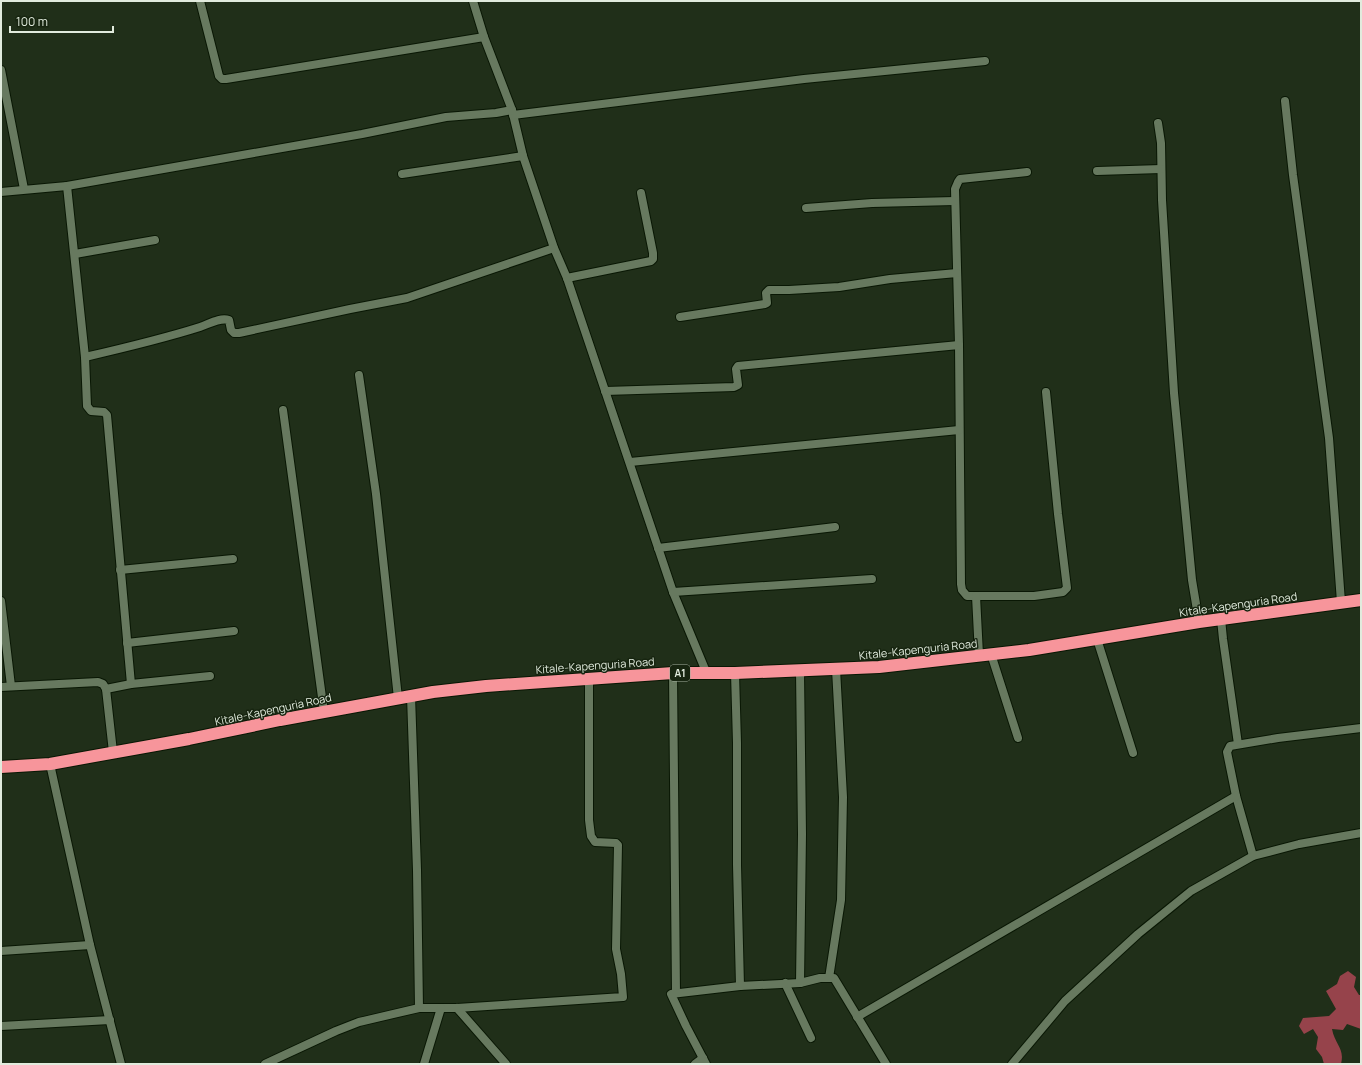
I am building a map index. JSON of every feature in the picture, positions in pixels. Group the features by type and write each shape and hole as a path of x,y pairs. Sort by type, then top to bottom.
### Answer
{"highway":[{"name":"Kitale-Kapenguria Road","path":"1,767 50,764 189,739 398,698 486,686 673,673 735,674 879,667 1030,650 1199,622 1361,600"}],"street":[{"path":"200,1 219,76 222,79 484,37"},
{"path":"473,1 484,37 512,113 523,156 554,248 567,278 673,592 707,674"},
{"path":"1,192 67,186 362,134 446,117 512,113 804,79 985,60"},
{"path":"1,70 24,189"},
{"path":"1285,101 1293,175 1329,438 1341,602"},
{"path":"1158,123 1161,143 1161,169 1174,393 1192,580 1199,622"},
{"path":"402,174 523,156"},
{"path":"1097,171 1161,169"},
{"path":"1027,172 960,179 956,185 955,201 959,345 961,584 964,594 967,596 1034,596 1063,592 1067,588 1046,392"},
{"path":"67,186 86,357 87,406 91,411 104,412 107,415 131,684"},
{"path":"567,278 651,261 653,259 641,193"},
{"path":"806,208 872,203 955,201"},
{"path":"74,254 155,240"},
{"path":"86,357 139,344 223,319 229,320 234,333 239,333 407,298 554,248"},
{"path":"680,317 765,304 766,293 769,290 839,287 890,279 957,273"},
{"path":"605,390 734,387 738,385 736,368 738,366 959,345"},
{"path":"359,375 376,494 398,698"},
{"path":"283,410 324,712"},
{"path":"630,462 959,430"},
{"path":"658,548 836,527"},
{"path":"120,570 232,559"},
{"path":"673,592 872,579"},
{"path":"976,596 979,655"},
{"path":"1,601 11,686"},
{"path":"1221,619 1238,744"},
{"path":"127,643 234,631"},
{"path":"1097,639 1133,753"},
{"path":"991,654 1018,738"},
{"path":"830,978 841,900 843,797 836,669"},
{"path":"800,671 802,834 800,982"},
{"path":"673,673 676,993"},
{"path":"735,674 740,986"},
{"path":"106,689 131,684 210,676"},
{"path":"265,1064 324,1036 359,1022 419,1008 457,1008 623,997 621,974 616,949 618,845 616,843 595,842 591,836 589,820 589,678"},
{"path":"1,686 98,682 103,684 106,689 113,752"},
{"path":"411,696 419,1008"},
{"path":"1253,856 1236,796 1227,752 1230,746 1361,728"},
{"path":"50,764 90,944 121,1064"},
{"path":"858,1017 1236,796"},
{"path":"1012,1064 1065,1001 1138,934 1191,891 1253,856 1299,844 1361,833"},
{"path":"1,951 90,944"},
{"path":"695,1064 705,1061 671,994 740,986 800,982 820,978 834,978 886,1064"},
{"path":"785,983 811,1038"},
{"path":"424,1064 441,1008"},
{"path":"457,1008 506,1064"},
{"path":"1,1026 110,1020"}],"shaded area":[{"path":"1348,971 1356,977 1354,987 1359,995 1361,995 1361,1029 1347,1024 1343,1030 1332,1029 1341,1050 1341,1064 1324,1064 1322,1057 1316,1049 1318,1037 1313,1029 1304,1034 1299,1026 1303,1018 1329,1016 1336,1009 1326,991 1337,984 1340,976"}]}
